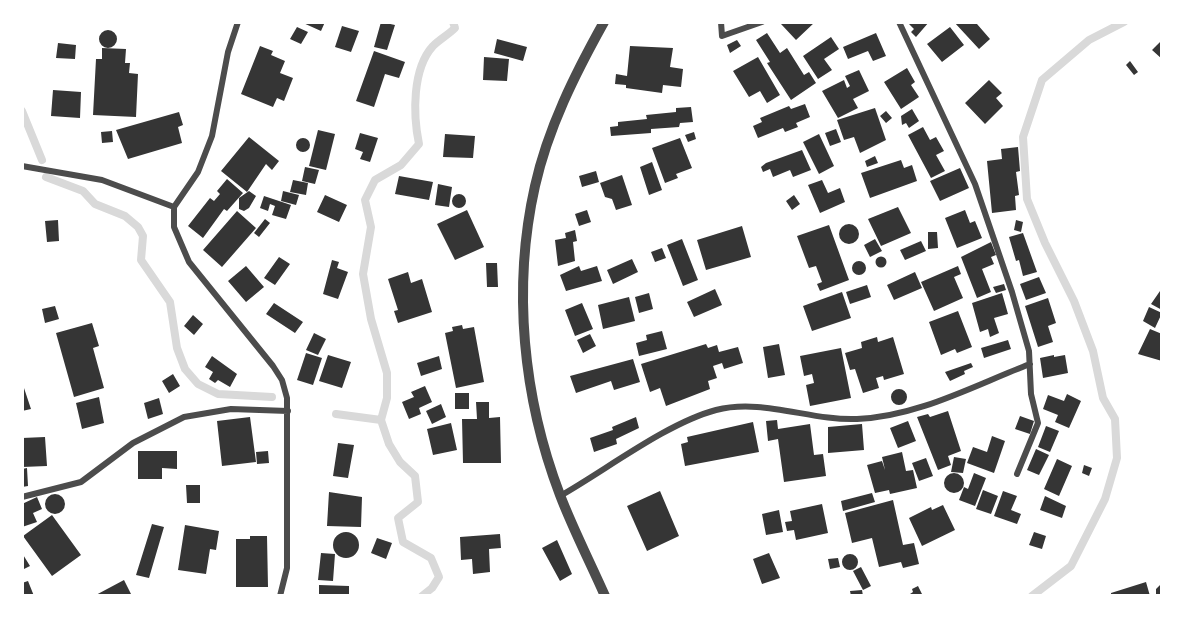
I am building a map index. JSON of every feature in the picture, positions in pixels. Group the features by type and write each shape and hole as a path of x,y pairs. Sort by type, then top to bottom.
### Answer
{"street":[{"path":"238,22 228,52 213,136 198,172 174,207 174,227 189,262 282,380 288,411 287,568 280,596"},
{"path":"604,22 580,65 554,124 535,185 522,264 524,340 538,420 561,496 605,596"},
{"path":"721,22 722,36 762,22"},
{"path":"899,22 975,184 1012,292 1030,364 1030,394 1038,423 1017,474"},
{"path":"22,166 102,180 174,207"},
{"path":"561,496 667,433 716,410 765,408 826,418 886,417 922,406 1030,364"},
{"path":"22,497 81,482 133,443 184,417 231,409 288,411"}],"building":[{"path":"301,22 325,22 321,31"},
{"path":"381,22 395,25 387,50 374,47"},
{"path":"783,22 815,22 796,40 781,24"},
{"path":"907,22 929,22 916,37 911,32 914,29"},
{"path":"954,22 979,22 977,24 990,39 979,49"},
{"path":"342,26 359,31 351,52 335,47"},
{"path":"297,27 308,32 301,44 290,39"},
{"path":"950,27 964,45 942,62 927,44"},
{"path":"108,30 114,33 117,39 114,45 108,48 102,45 99,39 102,33"},
{"path":"767,33 780,53 787,48 804,75 809,72 816,83 791,100 767,63 770,62 756,40"},
{"path":"876,33 886,56 873,61 868,51 848,59 843,47"},
{"path":"831,37 839,49 824,59 832,70 818,79 803,56"},
{"path":"497,39 527,47 523,61 494,53"},
{"path":"737,40 741,46 730,53 727,45"},
{"path":"1162,40 1162,59 1152,50"},
{"path":"58,43 76,45 75,59 56,58"},
{"path":"260,46 273,51 271,55 285,61 280,73 293,78 284,101 277,98 273,107 241,94"},
{"path":"630,46 673,48 670,67 683,69 681,87 663,85 662,93 626,88 626,85 615,84 616,74 627,76"},
{"path":"102,48 126,49 125,63 130,63 129,73 138,74 136,117 93,115 96,59 102,59"},
{"path":"374,51 405,62 399,78 385,74 374,107 356,101"},
{"path":"484,57 509,59 507,81 483,80"},
{"path":"758,57 780,95 767,103 760,91 749,97 733,71"},
{"path":"1130,61 1138,72 1134,75 1126,65"},
{"path":"907,68 915,82 911,85 919,97 901,109 884,82"},
{"path":"859,70 869,91 853,99 858,108 838,118 822,91 844,80 847,88 850,86 845,76"},
{"path":"989,80 1002,93 996,98 1003,106 985,124 965,103"},
{"path":"53,90 81,92 80,118 51,116"},
{"path":"805,104 810,117 796,123 798,127 785,132 783,128 758,138 753,126 762,122 760,118 789,106 791,109"},
{"path":"691,107 693,122 680,123 679,127 651,129 651,133 611,136 610,127 618,126 618,122 647,119 646,115 676,112 676,108"},
{"path":"875,108 886,140 860,153 854,137 844,140 837,120"},
{"path":"912,109 919,121 909,128 906,123 902,125 901,116"},
{"path":"886,111 892,118 886,123 880,116"},
{"path":"179,112 183,125 178,127 182,143 128,159 116,130"},
{"path":"923,127 930,140 936,137 944,151 936,155 945,171 931,178 908,135"},
{"path":"836,129 841,142 830,146 825,133"},
{"path":"318,130 335,134 326,170 309,166"},
{"path":"112,131 113,142 102,143 101,132"},
{"path":"694,132 696,139 688,142 685,135"},
{"path":"360,133 378,138 370,162 360,159 363,152 355,149"},
{"path":"445,134 475,136 473,158 443,157"},
{"path":"819,134 834,166 819,174 803,142"},
{"path":"249,137 279,161 272,170 266,164 247,192 221,171"},
{"path":"300,138 306,138 310,145 306,152 300,152 296,148 296,142"},
{"path":"680,138 692,168 676,174 678,178 665,183 652,148"},
{"path":"1018,147 1020,171 1016,172 1019,195 1015,196 1016,210 992,213 987,161 1002,159 1001,149"},
{"path":"802,150 811,170 793,177 790,170 773,177 770,169 763,172 761,167 766,163"},
{"path":"875,156 878,163 867,167 865,161"},
{"path":"901,160 904,168 912,165 917,181 870,198 861,173"},
{"path":"652,162 662,190 649,195 640,167"},
{"path":"305,167 319,170 315,184 302,181"},
{"path":"960,168 969,188 940,201 930,181"},
{"path":"596,171 599,182 582,187 579,176"},
{"path":"622,175 632,205 616,210 612,199 605,197 600,183"},
{"path":"399,176 433,182 429,200 395,194"},
{"path":"227,179 243,193 227,211 224,209 203,238 188,226 210,198 214,201 220,194 217,191"},
{"path":"293,180 308,183 306,195 290,192"},
{"path":"822,180 828,193 840,188 845,202 820,213 808,185"},
{"path":"438,184 452,187 449,207 435,205"},
{"path":"249,191 256,196 249,208 244,211 239,209 239,198"},
{"path":"283,191 299,195 296,205 281,201"},
{"path":"456,194 462,194 466,201 462,208 456,208 452,204 452,198"},
{"path":"325,195 347,205 339,222 317,212"},
{"path":"794,195 800,204 792,210 786,201"},
{"path":"264,196 291,205 286,219 272,215 275,206 270,204 268,211 260,208"},
{"path":"898,207 911,233 881,246 868,219"},
{"path":"467,210 484,247 455,260 437,224"},
{"path":"587,210 591,222 579,226 575,214"},
{"path":"965,210 970,223 975,221 982,238 957,248 945,218"},
{"path":"237,211 256,228 222,267 203,250"},
{"path":"265,219 270,223 259,237 254,233"},
{"path":"58,220 59,241 47,242 45,221"},
{"path":"1016,220 1023,222 1021,232 1014,230"},
{"path":"849,224 856,227 859,234 856,241 849,244 842,241 839,234 842,227"},
{"path":"829,225 849,280 820,291 817,284 822,282 816,266 809,268 797,236"},
{"path":"742,226 751,257 706,270 697,240"},
{"path":"575,230 577,241 573,242 575,261 558,266 555,240 566,238 565,233"},
{"path":"928,232 937,232 938,248 928,249"},
{"path":"1023,233 1037,272 1023,276 1009,237"},
{"path":"682,239 698,280 683,286 667,245"},
{"path":"875,239 882,251 870,257 864,245"},
{"path":"921,241 926,251 905,260 900,250"},
{"path":"991,242 996,255 991,257 994,264 982,269 991,292 977,298 961,257"},
{"path":"662,248 666,258 655,262 651,252"},
{"path":"881,256 887,262 881,268 875,262"},
{"path":"279,257 290,264 275,285 264,278"},
{"path":"632,259 638,272 613,284 607,270"},
{"path":"332,260 339,262 337,268 348,272 338,299 323,294"},
{"path":"859,261 864,263 866,268 864,273 859,275 854,273 852,268 854,263"},
{"path":"486,263 497,263 498,287 487,287"},
{"path":"246,266 264,287 246,302 228,281"},
{"path":"579,266 581,271 597,266 602,281 566,291 560,275"},
{"path":"958,266 961,274 954,277 963,298 934,311 921,282"},
{"path":"408,272 411,283 422,279 432,312 398,323 394,311 398,310 388,279"},
{"path":"915,272 922,288 894,300 887,285"},
{"path":"1039,277 1046,293 1026,300 1020,284"},
{"path":"1004,284 1006,290 996,293 993,287"},
{"path":"867,285 871,297 850,304 846,292"},
{"path":"715,289 722,305 694,317 687,302"},
{"path":"1160,291 1162,292 1162,310 1151,304"},
{"path":"842,292 851,318 812,331 803,306"},
{"path":"649,293 653,309 639,313 635,297"},
{"path":"1002,293 1008,314 994,318 999,333 990,337 988,329 980,332 972,303"},
{"path":"629,297 635,321 603,329 598,305"},
{"path":"1048,298 1056,323 1048,326 1053,342 1038,347 1025,306"},
{"path":"274,303 303,322 295,333 266,314"},
{"path":"582,303 593,329 575,336 565,310"},
{"path":"55,306 59,319 45,323 42,309"},
{"path":"1149,307 1162,313 1155,328 1143,321"},
{"path":"958,311 972,347 957,353 955,349 941,355 929,322"},
{"path":"193,315 203,324 194,335 184,326"},
{"path":"92,323 99,346 93,348 104,388 74,397 56,333"},
{"path":"462,325 463,329 474,327 484,382 456,388 445,333 453,331 452,327"},
{"path":"1150,329 1162,334 1162,361 1138,354"},
{"path":"662,331 667,349 639,356 636,343 647,340 646,335"},
{"path":"314,333 326,339 318,355 306,350"},
{"path":"590,334 596,346 583,353 577,340"},
{"path":"877,337 878,342 893,337 904,374 884,380 883,376 876,378 879,388 863,393 855,369 850,370 845,353 862,348 861,342"},
{"path":"1008,340 1011,349 984,358 981,348"},
{"path":"706,344 708,348 717,345 719,352 738,347 743,363 724,369 722,363 713,366 717,378 708,381 710,389 666,406 660,388 650,392 641,364"},
{"path":"779,344 785,375 768,378 763,347"},
{"path":"841,348 851,398 810,406 806,385 814,383 812,374 804,376 800,356"},
{"path":"306,353 322,358 313,385 297,380"},
{"path":"328,355 351,362 342,388 319,381"},
{"path":"1054,355 1054,357 1065,355 1068,373 1043,378 1040,358"},
{"path":"212,356 237,374 230,387 218,380 215,383 209,379 213,372 205,367"},
{"path":"439,356 442,369 421,376 417,363"},
{"path":"633,359 640,382 614,390 611,381 576,393 570,376"},
{"path":"971,363 973,367 964,371 965,374 950,381 945,372"},
{"path":"173,374 180,386 169,393 162,381"},
{"path":"22,382 31,409 22,411"},
{"path":"425,386 432,402 419,408 421,414 409,419 402,402 414,397 411,392"},
{"path":"896,389 902,389 907,397 905,403 896,405 891,400 891,394"},
{"path":"455,393 469,393 469,409 455,409"},
{"path":"1067,394 1081,401 1069,428 1055,422 1058,415 1043,409 1048,395 1064,401"},
{"path":"99,397 104,423 82,429 76,403"},
{"path":"159,398 163,414 148,419 144,403"},
{"path":"476,402 489,402 489,418 500,417 501,463 463,463 462,419 477,419"},
{"path":"441,404 446,417 432,424 426,411"},
{"path":"948,411 961,451 948,456 951,465 938,470 917,417 928,414 930,417"},
{"path":"1020,416 1034,421 1030,434 1015,429"},
{"path":"250,417 256,462 222,466 217,421"},
{"path":"636,417 639,428 616,439 617,444 594,452 590,438 613,430 612,427"},
{"path":"777,420 778,429 810,424 814,455 823,454 826,476 784,482 778,439 768,441 766,421"},
{"path":"908,421 916,441 898,448 890,428"},
{"path":"753,422 759,452 685,466 681,444 688,442 687,437"},
{"path":"451,423 457,450 433,455 427,429"},
{"path":"862,424 864,450 828,453 828,427"},
{"path":"1046,426 1059,431 1050,452 1038,447"},
{"path":"992,436 1005,441 994,473 967,463 973,447 987,452"},
{"path":"45,437 47,466 22,467 22,438"},
{"path":"338,443 354,445 348,478 333,476"},
{"path":"1036,449 1049,455 1039,475 1027,470"},
{"path":"138,451 177,451 177,469 162,468 162,479 138,479"},
{"path":"268,451 269,463 257,464 256,452"},
{"path":"902,452 906,471 913,470 917,488 890,494 889,490 875,493 867,465 882,461 885,470 882,457"},
{"path":"954,457 966,459 963,473 951,472"},
{"path":"926,458 933,476 919,481 912,463"},
{"path":"1057,459 1072,466 1059,496 1044,489"},
{"path":"1084,465 1092,468 1089,476 1082,473"},
{"path":"27,468 28,486 22,487 22,469"},
{"path":"954,473 961,476 964,483 961,490 954,493 947,490 944,483 947,476"},
{"path":"974,473 986,478 975,506 959,500 964,487 968,489"},
{"path":"186,485 200,485 200,503 187,503"},
{"path":"983,490 998,496 991,514 976,509"},
{"path":"660,491 679,536 647,551 627,506"},
{"path":"1003,491 1017,496 1011,510 1021,514 1017,524 994,516"},
{"path":"329,492 362,497 361,527 327,526"},
{"path":"872,493 875,502 843,511 841,501"},
{"path":"55,494 62,497 65,504 62,511 55,514 48,511 45,504 48,497"},
{"path":"1045,496 1066,506 1062,518 1040,510"},
{"path":"37,497 42,509 33,513 37,522 22,527 22,504"},
{"path":"893,500 903,545 914,543 919,564 903,568 901,562 879,567 872,538 852,543 845,513"},
{"path":"822,504 828,533 796,540 794,530 787,531 785,522 792,521 790,511"},
{"path":"943,505 955,530 922,546 909,518 931,507 932,510"},
{"path":"779,510 783,532 766,535 762,514"},
{"path":"52,515 81,555 52,576 23,536"},
{"path":"152,524 164,527 149,578 136,575"},
{"path":"185,525 219,531 216,550 210,549 206,574 178,570"},
{"path":"346,532 355,536 359,545 355,554 346,558 337,554 333,545 337,536"},
{"path":"1034,532 1046,536 1042,549 1029,545"},
{"path":"500,534 501,548 489,549 490,572 473,574 472,559 461,560 460,537"},
{"path":"250,536 267,536 268,587 236,587 236,539 250,539"},
{"path":"377,538 392,543 386,559 371,553"},
{"path":"557,540 572,574 560,581 542,548"},
{"path":"22,553 30,566 22,570"},
{"path":"321,553 335,554 333,581 318,580"},
{"path":"769,553 780,578 762,584 753,559"},
{"path":"847,554 853,554 858,562 856,568 847,570 842,565 842,559"},
{"path":"838,558 840,567 830,569 828,559"},
{"path":"861,567 871,586 863,590 853,571"},
{"path":"124,580 132,596 94,596"},
{"path":"28,581 34,596 22,596 22,583"},
{"path":"1146,582 1150,596 1111,596 1111,593"},
{"path":"1162,583 1162,596 1156,596 1156,589"},
{"path":"319,585 349,586 349,596 319,596"},
{"path":"918,586 923,596 907,596 913,592 912,589"},
{"path":"862,590 863,596 851,596 850,591"}],"waterway":[{"path":"422,596 432,588 439,577 431,558 403,542 398,518 418,502 415,476 400,462 389,444 381,420 387,398 387,373 371,319 363,274 371,227 365,200 375,180 401,165 419,144 415,106 421,67 433,46 455,28 453,22"},
{"path":"1032,596 1071,566 1105,499 1117,458 1115,419 1103,398 1093,351 1074,301 1045,243 1027,199 1023,137 1042,80 1089,40 1124,22"},
{"path":"22,111 42,160"},
{"path":"46,177 83,191 95,204 125,216 138,227 143,236 141,260 170,302 177,348 185,369 198,384 218,394 272,397"},
{"path":"336,414 381,420"}]}
